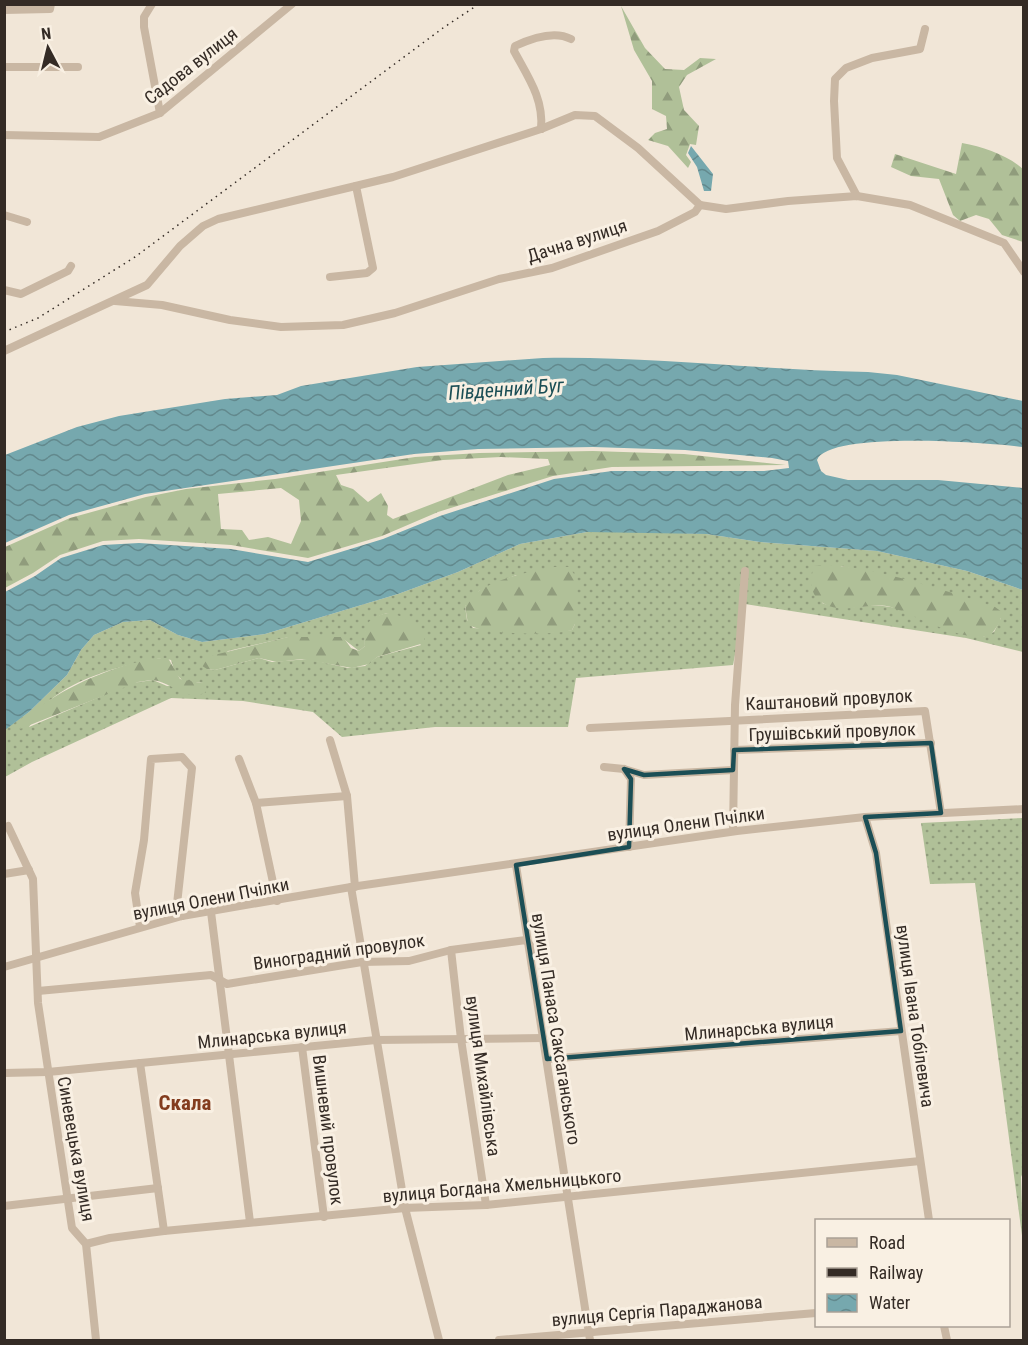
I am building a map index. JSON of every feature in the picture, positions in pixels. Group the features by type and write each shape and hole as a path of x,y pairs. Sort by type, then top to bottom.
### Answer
{"street":[{"path":"4,10 50,9 51,4"},
{"path":"152,4 144,17 144,27 160,113"},
{"name":"Садова вулиця","path":"4,135 84,138 99,136 160,113 292,4"},
{"path":"857,196 837,158 835,79 846,68 872,58 920,49 925,29"},
{"path":"541,129 543,112 538,96 514,51 515,46 551,35 563,35 571,39"},
{"path":"4,67 78,68"},
{"path":"4,351 147,285 180,246 203,226 218,219 393,177 541,129 575,114 595,116 638,148 700,205 726,208 857,196 910,205 1004,243 1023,272"},
{"path":"330,277 367,273 373,268 356,186"},
{"name":"Дачна вулиця","path":"114,301 162,305 230,320 281,327 343,324 395,313 499,279 552,268 658,231 695,212 700,205"},
{"path":"4,215 27,222"},
{"path":"4,290 21,294 68,271 70,266"},
{"name":"Каштановий провулок","path":"733,831 735,719 745,571"},
{"name":"Каштановий провулок","path":"590,728 925,711 931,743"},
{"path":"330,740 347,796 353,887 362,962 405,1208 439,1341"},
{"path":"931,743 941,813"},
{"name":"Грушівський провулок","path":"734,750 931,743"},
{"path":"140,927 135,893 143,848 151,759 182,756 192,768 192,788 177,904 182,916"},
{"path":"239,759 256,803 277,901"},
{"path":"604,767 624,769 644,776 733,770"},
{"path":"624,769 631,779 629,847"},
{"path":"256,803 347,796"},
{"name":"вулиця Олени Пчілки","path":"4,967 182,916 353,887 516,865 733,831 865,817 1023,810"},
{"name":"вулиця Івана Тобілевича","path":"865,817 876,853 929,1219"},
{"name":"Синевецька вулиця","path":"8,826 33,879 38,991 48,1072 72,1228 86,1244 96,1341"},
{"name":"вулиця Панаса Саксаганського","path":"516,865 589,1336"},
{"path":"4,874 28,870"},
{"path":"211,912 250,1222"},
{"path":"526,940 534,950"},
{"name":"Виноградний провулок","path":"38,991 211,975 227,984 362,962 410,961 452,950 526,940"},
{"name":"вулиця Михайлівська","path":"452,950 461,1039 486,1205"},
{"name":"Млинарська вулиця","path":"547,1059 902,1031"},
{"name":"Млинарська вулиця","path":"4,1073 48,1072 376,1040 543,1038"},
{"name":"Вишневий провулок","path":"302,1047 324,1217"},
{"path":"140,1063 164,1231"},
{"name":"вулиця Богдана Хмельницького","path":"86,1244 110,1238 250,1222 405,1208 486,1205 568,1198 920,1161"},
{"path":"4,1206 158,1188"},
{"name":"вулиця Сергія Параджанова","path":"499,1341 589,1336 815,1313"}],"highlighted area":[{"path":"931,743 941,813 865,817 876,853 901,1031 547,1059 516,865 629,847 631,779 624,769 644,775 733,770 734,750"}],"green space":[{"path":"621,6 645,48 665,69 684,70 700,58 716,59 687,75 679,87 684,110 699,126 696,145 690,144 686,155 691,162 688,168 668,146 648,140 655,133 667,129 666,116 652,109 652,81 634,50"},
{"path":"962,143 995,152 1023,169 1023,242 1002,235 989,219 976,215 960,221 953,215 939,179 911,176 891,167 895,154 956,174"},
{"path":"593,451 684,454 786,465 612,467 553,476 438,512 382,536 308,558 231,545 139,539 103,541 60,555 5,588 5,547 70,518 146,497 186,489 275,479 415,457 479,453","holes":["501,457 548,459 550,465 508,475 393,519 387,515 388,506 381,493 368,502 353,489 341,485 336,475 443,460","281,488 299,500 301,521 291,544 268,537 249,540 242,530 221,529 218,494"]},
{"path":"587,532 706,534 760,542 877,551 967,571 1023,590 1023,652 966,638 745,604 733,665 576,678 568,727 435,727 342,737 313,712 243,701 171,698 32,762 5,777 4,730 29,712 67,675 81,650 94,635 123,622 150,620 178,635 202,642 265,634 398,594 458,572 520,544","holes":["841,566 892,578 1001,618 994,632 983,637 958,631 895,608 837,607 822,603","516,575 575,612 575,624 572,630 546,633 473,628 467,620 465,606 479,591","388,613 421,645 377,657 365,666 348,668 308,659 272,662 259,658 215,670 207,669 228,651 289,637 341,637 359,651 365,646 369,624","162,658 171,660 175,673 183,681 203,683 167,686 153,680 132,683 29,727 46,704 61,692 88,678 117,668"]},
{"path":"832,565 854,568 930,586 995,607 1002,612 1000,622 991,635 969,636 941,628 891,607 831,607 815,596 811,581 814,566"},
{"path":"554,567 569,567 577,578 575,624 572,630 518,633 475,628 468,624 465,606 479,590 504,579"},
{"path":"388,613 404,618 412,624 424,636 424,643 377,657 369,664 352,668 302,659 277,662 259,658 215,670 207,669 199,664 201,660 214,655 288,637 343,637 351,648 359,651 365,646 366,628 371,620"},
{"path":"168,658 180,679 206,684 207,692 193,695 158,681 138,682 20,729 29,716 45,703 86,680 132,663"},
{"path":"1023,818 1024,1170 1021,1177 1023,1243 975,883 930,884 921,823"}],"water":[{"path":"691,146 713,174 711,191 704,191 697,167 688,153"},
{"name":"Південний Буг","path":"543,358 625,359 868,372 897,375 1023,401 1023,447 947,441 879,442 850,445 828,451 817,460 821,471 826,475 848,480 938,480 1023,488 1023,590 967,571 877,551 760,542 706,534 587,532 520,544 458,572 398,594 265,634 202,642 178,635 150,620 123,622 94,635 81,650 67,675 29,712 5,730 5,592 35,576 61,558 103,545 139,543 231,549 308,562 383,539 440,516 554,479 612,471 764,471 789,468 788,461 772,458 685,450 593,447 478,449 414,454 145,494 69,515 5,543 5,455 77,427 119,416 225,399 277,395 301,386 417,367"}],"railway":[{"path":"4,332 38,318 135,257 443,28 479,4"}],"district":[{"name":"Скала","path":"185,1103"}]}
